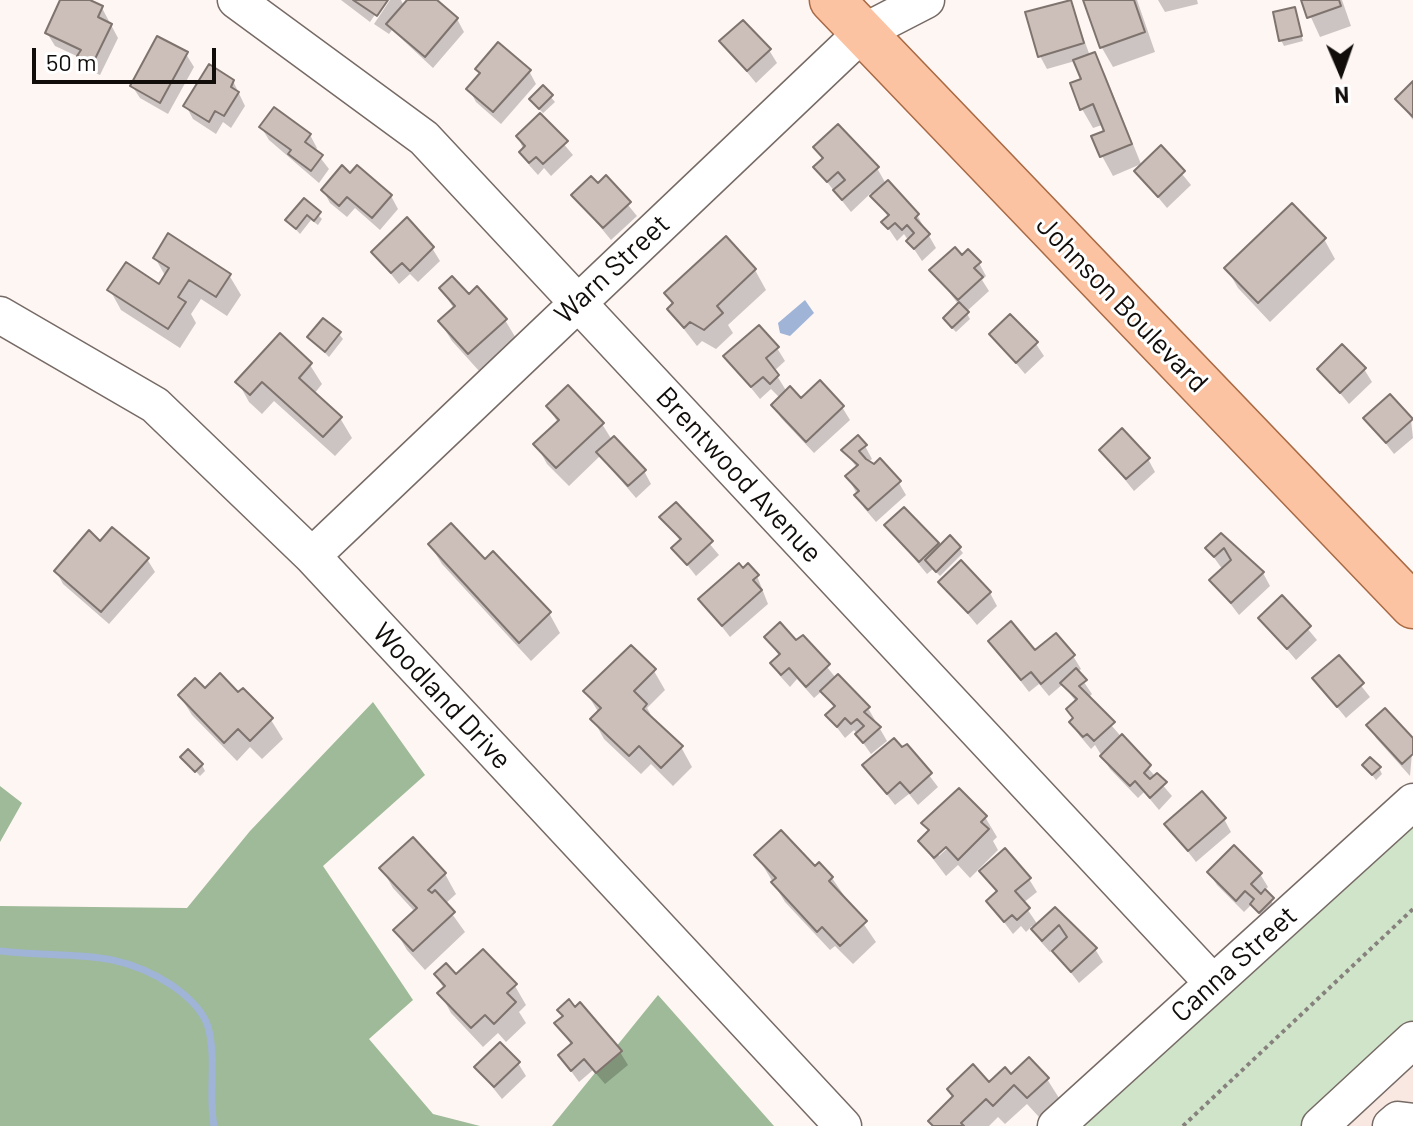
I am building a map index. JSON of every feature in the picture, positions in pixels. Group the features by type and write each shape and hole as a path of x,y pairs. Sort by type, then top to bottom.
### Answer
{"main road":[{"name":"Johnson Boulevard","path":"832,0 1413,606"}],"street":[{"name":"Brentwood Avenue","path":"236,0 424,138 1212,982"},
{"name":"Warn Street","path":"312,556 862,33 926,0"},
{"name":"Woodland Drive","path":"0,315 155,405 312,556 843,1126"},
{"name":"Canna Street","path":"1056,1126 1413,802"},
{"path":"1320,1126 1413,1040"},
{"path":"1391,1126 1398,1120 1413,1122"}],"path":[{"path":"1183,1126 1413,909"}],"shaded area":[{"path":"1413,1040 1413,1126 1320,1126"}],"green space":[{"path":"373,702 425,775 323,866 413,1000 369,1039 433,1114 480,1126 0,1126 0,906 187,908 250,831"},
{"path":"0,786 22,803 0,842"},
{"path":"1413,802 1413,1040 1320,1126 1056,1126"},
{"path":"658,995 774,1126 552,1126"}],"water":[{"path":"805,300 814,313 790,336 780,333 778,323"}],"building":[{"path":"60,0 90,0 103,6 98,17 112,24 93,63 77,56 81,50 45,33"},
{"path":"353,0 388,0 377,16"},
{"path":"407,0 437,0 458,18 425,57 386,24"},
{"path":"1071,0 1084,43 1038,57 1025,12"},
{"path":"1083,0 1134,0 1145,32 1100,48"},
{"path":"1301,0 1339,0 1341,6 1307,18"},
{"path":"1295,7 1302,36 1279,41 1273,12"},
{"path":"743,20 771,49 747,71 719,41"},
{"path":"157,36 188,52 160,103 130,86"},
{"path":"498,42 531,70 493,112 466,89 480,73 475,69"},
{"path":"1095,52 1132,144 1100,157 1091,136 1104,131 1093,104 1080,110 1070,83 1081,79 1073,60"},
{"path":"209,64 234,80 231,87 239,92 224,116 215,111 209,122 183,106"},
{"path":"1413,81 1413,117 1395,99"},
{"path":"543,85 553,95 539,109 529,99"},
{"path":"274,107 311,134 305,142 323,155 311,171 288,154 291,150 259,127"},
{"path":"540,113 568,141 543,164 536,157 529,163 519,152 525,146 516,136"},
{"path":"838,124 879,167 842,200 833,190 845,180 838,172 827,182 813,167 823,158 813,147"},
{"path":"1161,145 1185,171 1158,197 1134,171"},
{"path":"342,165 350,173 357,165 392,195 372,218 347,197 339,206 321,190"},
{"path":"606,175 631,202 603,228 571,195 591,176 598,183"},
{"path":"888,180 919,214 915,218 930,234 914,249 906,241 914,233 907,225 902,230 895,223 888,229 881,222 889,215 870,196"},
{"path":"304,198 321,212 314,221 307,215 296,229 285,220"},
{"path":"1292,203 1326,238 1258,303 1224,268"},
{"path":"407,217 434,247 410,271 402,263 391,273 371,252"},
{"path":"168,233 231,274 216,297 189,280 178,297 186,302 168,329 107,290 126,262 159,284 169,268 153,258"},
{"path":"726,236 756,269 717,306 723,313 704,330 690,322 684,328 667,309 673,303 664,293"},
{"path":"955,247 962,255 968,249 981,262 974,268 983,277 958,300 929,270"},
{"path":"452,276 469,294 477,286 507,319 468,354 438,321 455,306 439,288"},
{"path":"959,302 969,312 952,328 943,318"},
{"path":"1010,314 1038,342 1016,363 989,334"},
{"path":"323,318 341,332 325,352 307,337"},
{"path":"759,325 779,347 766,358 779,375 770,384 763,377 751,387 723,356"},
{"path":"280,333 312,363 299,378 342,417 323,437 262,382 250,395 235,382"},
{"path":"1342,344 1366,368 1340,393 1317,369"},
{"path":"820,380 844,406 806,442 771,405 790,386 801,398"},
{"path":"568,385 604,423 556,468 533,444 559,420 546,406"},
{"path":"1390,394 1413,419 1386,443 1363,418"},
{"path":"1122,428 1150,458 1126,479 1099,450"},
{"path":"858,435 867,445 859,451 866,459 874,464 880,458 901,481 868,510 854,495 859,491 845,476 858,465 841,450"},
{"path":"614,436 646,470 628,486 596,452"},
{"path":"676,502 713,541 687,565 671,548 681,539 659,517"},
{"path":"904,507 939,543 919,562 884,525"},
{"path":"451,523 485,559 493,551 551,612 519,643 428,544"},
{"path":"112,527 149,558 101,612 54,571 89,530 100,541"},
{"path":"1221,533 1264,572 1231,603 1209,580 1231,560 1224,548 1214,557 1205,548"},
{"path":"950,535 961,547 936,572 925,560"},
{"path":"961,560 991,592 968,613 938,582"},
{"path":"739,563 743,568 748,563 759,575 753,580 762,590 722,626 698,599"},
{"path":"1282,595 1311,626 1287,649 1258,618"},
{"path":"1011,621 1035,650 1056,633 1075,655 1041,684 1031,672 1021,680 988,641"},
{"path":"780,622 796,640 803,635 830,664 806,687 789,668 781,675 770,663 780,654 764,637"},
{"path":"631,645 656,669 634,691 647,704 643,709 683,746 661,768 639,746 629,756 590,719 601,708 583,691"},
{"path":"1339,655 1364,683 1337,707 1312,678"},
{"path":"1076,668 1087,680 1079,686 1115,722 1094,741 1087,734 1083,737 1069,722 1073,718 1066,709 1077,699 1060,683"},
{"path":"220,673 238,692 243,688 273,718 250,741 238,729 224,743 178,695 195,678 205,688"},
{"path":"838,674 870,707 864,712 881,727 863,743 855,734 864,726 857,719 851,724 845,718 837,727 825,715 835,706 820,691"},
{"path":"1385,708 1413,738 1413,754 1402,764 1366,725"},
{"path":"1122,734 1151,765 1144,773 1150,779 1157,773 1167,782 1150,798 1135,781 1130,786 1100,756"},
{"path":"894,738 902,747 907,744 932,773 910,793 900,782 887,794 862,765"},
{"path":"188,749 203,764 195,772 180,757"},
{"path":"1370,757 1381,767 1372,775 1362,765"},
{"path":"959,788 987,816 981,822 989,829 958,860 946,847 934,858 918,841 929,830 921,823"},
{"path":"1202,791 1226,818 1188,851 1164,824"},
{"path":"781,830 815,866 819,862 833,877 829,881 867,921 840,946 822,927 817,932 771,882 776,878 754,855"},
{"path":"413,837 446,873 428,890 432,893 435,890 455,912 413,951 393,930 417,908 379,868"},
{"path":"1234,845 1262,873 1251,884 1261,894 1265,889 1274,898 1259,913 1250,904 1254,899 1245,891 1236,901 1207,872"},
{"path":"1005,848 1031,878 1015,891 1030,908 1017,920 1012,915 1004,922 986,901 997,891 979,871"},
{"path":"1055,907 1097,948 1071,972 1052,951 1067,937 1059,925 1042,941 1031,929"},
{"path":"483,949 517,984 507,993 516,1002 494,1024 485,1015 471,1028 437,993 445,986 434,974 446,963 456,974"},
{"path":"569,999 575,1007 580,1002 622,1051 596,1073 584,1059 571,1071 558,1055 572,1043 554,1023 563,1016 557,1010"},
{"path":"500,1042 520,1062 494,1087 474,1067"},
{"path":"1029,1057 1049,1078 1027,1098 1014,1085 993,1106 986,1099 961,1123 964,1126 933,1126 928,1121 953,1096 947,1089 973,1064 989,1082 1005,1067 1011,1074"}],"waterway":[{"path":"0,951 110,959 151,973 184,994 206,1021 211,1039 214,1126"}]}
